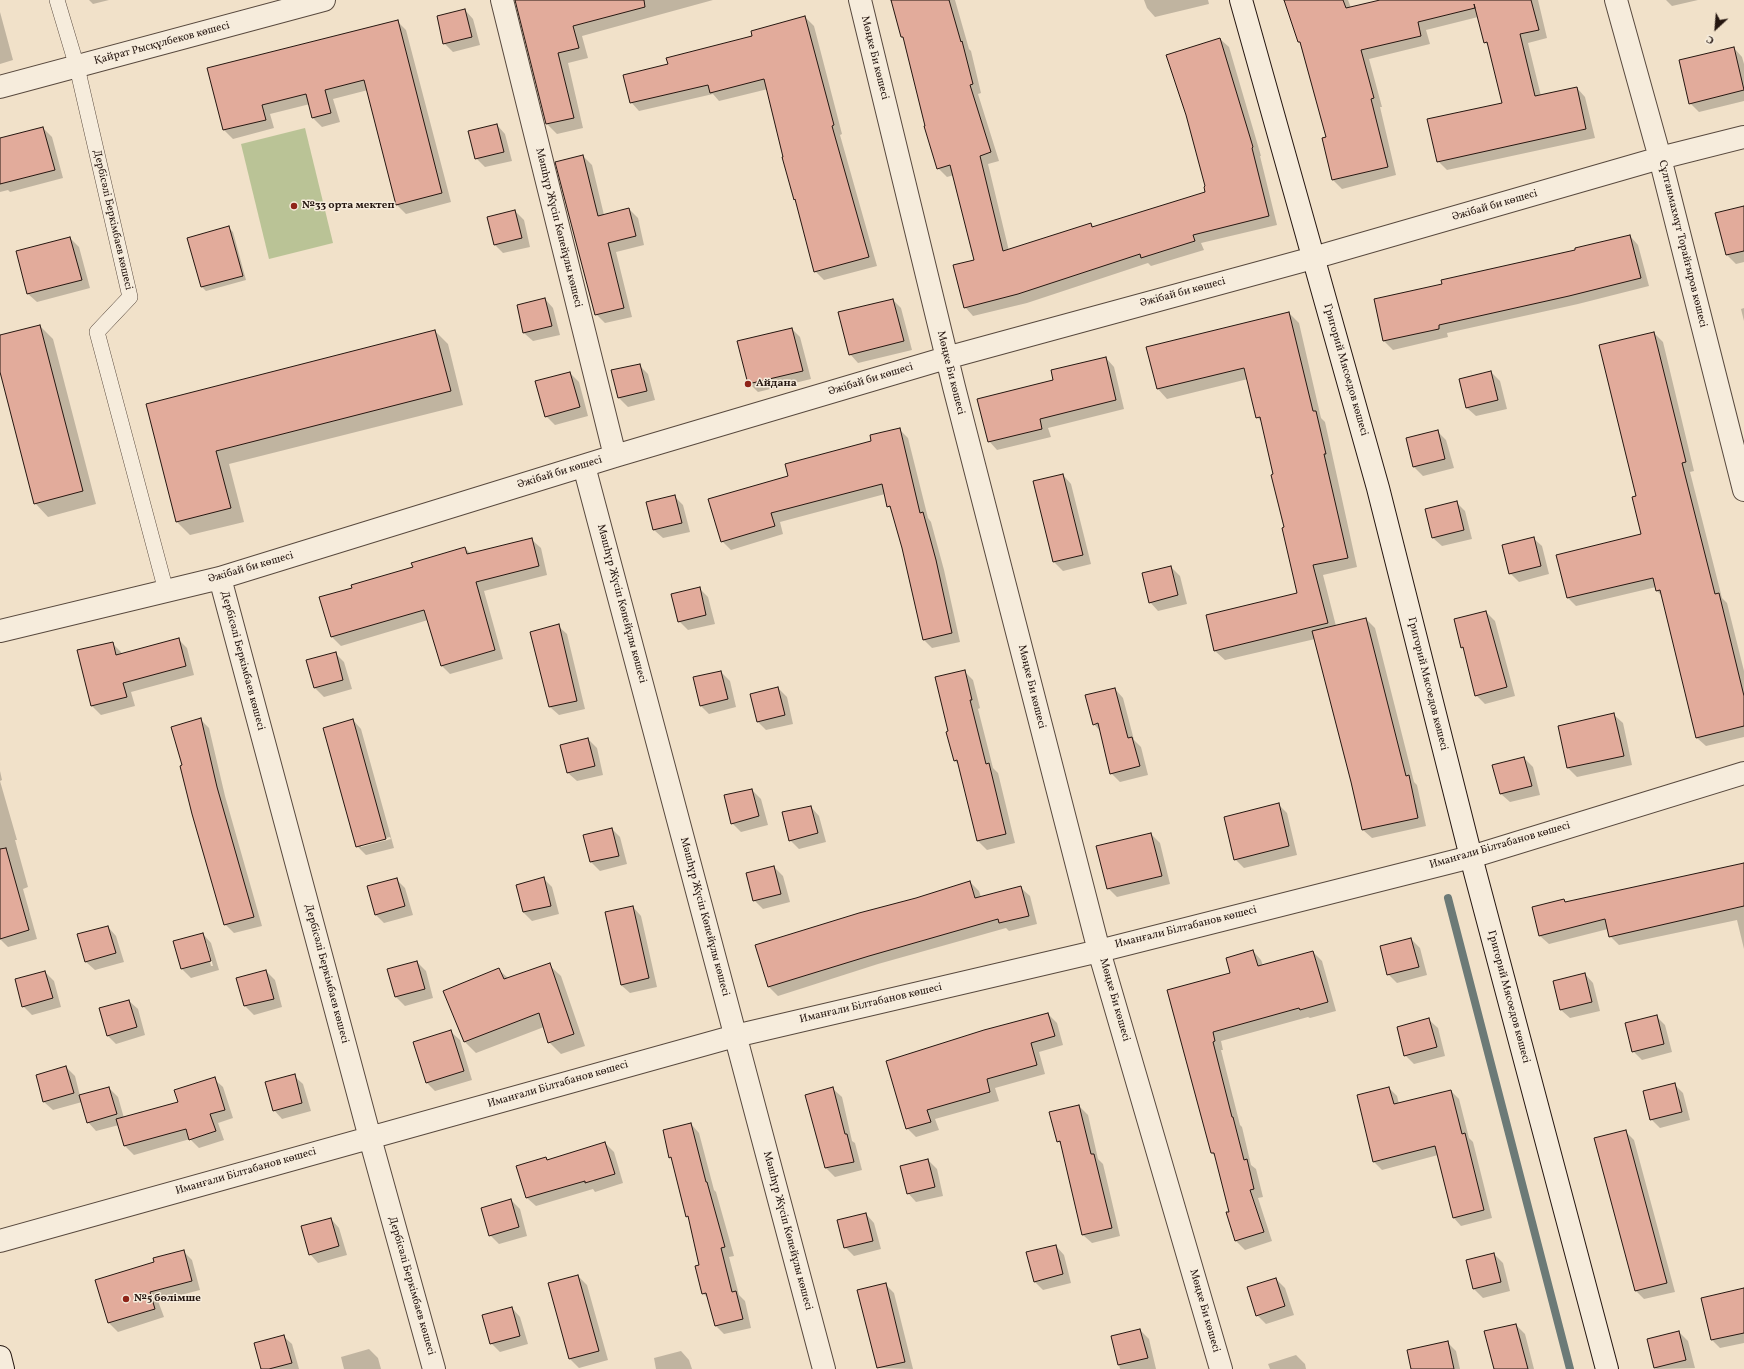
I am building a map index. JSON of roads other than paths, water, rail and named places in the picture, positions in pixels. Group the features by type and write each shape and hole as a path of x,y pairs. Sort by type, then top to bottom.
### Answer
{"street":[{"name":"Қайрат Рысқұлбеков көшесі","path":"0,87 324,0"},
{"name":"Мәшһүр Жүсіп Көпейұлы көшесі","path":"502,0 615,456"},
{"name":"Мөңке Би көшесі","path":"860,0 946,358 1099,951 1221,1369"},
{"name":"Григорий Мясоедов көшесі","path":"1241,0 1378,488 1470,857 1607,1369"},
{"name":"Сұлтанмахмұт Торайғыров көшесі","path":"1616,0 1660,158 1744,490"},
{"name":"Әжібай би көшесі","path":"0,631 220,578 615,456 946,358 1313,258 1660,158 1744,137"},
{"name":"Мәшһүр Жүсіп Көпейұлы көшесі","path":"584,466 824,1369"},
{"name":"Дербісәлі Беркімбаев көшесі","path":"220,578 370,1138 434,1369"},
{"name":"Иманғали Білтабанов көшесі","path":"0,1241 735,1036 1099,951 1470,857 1744,773"},
{"path":"0,1357 3,1369"}],"lane":[{"name":"Дербісәлі Беркімбаев көшесі","path":"57,0 77,67 130,297 97,332 166,591"}],"waterway":[{"path":"1448,898 1570,1369"}],"place":[{"name":"№33 орта мектеп","path":"294,206"},
{"name":"Айдана","path":"748,384"},
{"name":"№5 бөлімше","path":"126,1299"}]}
